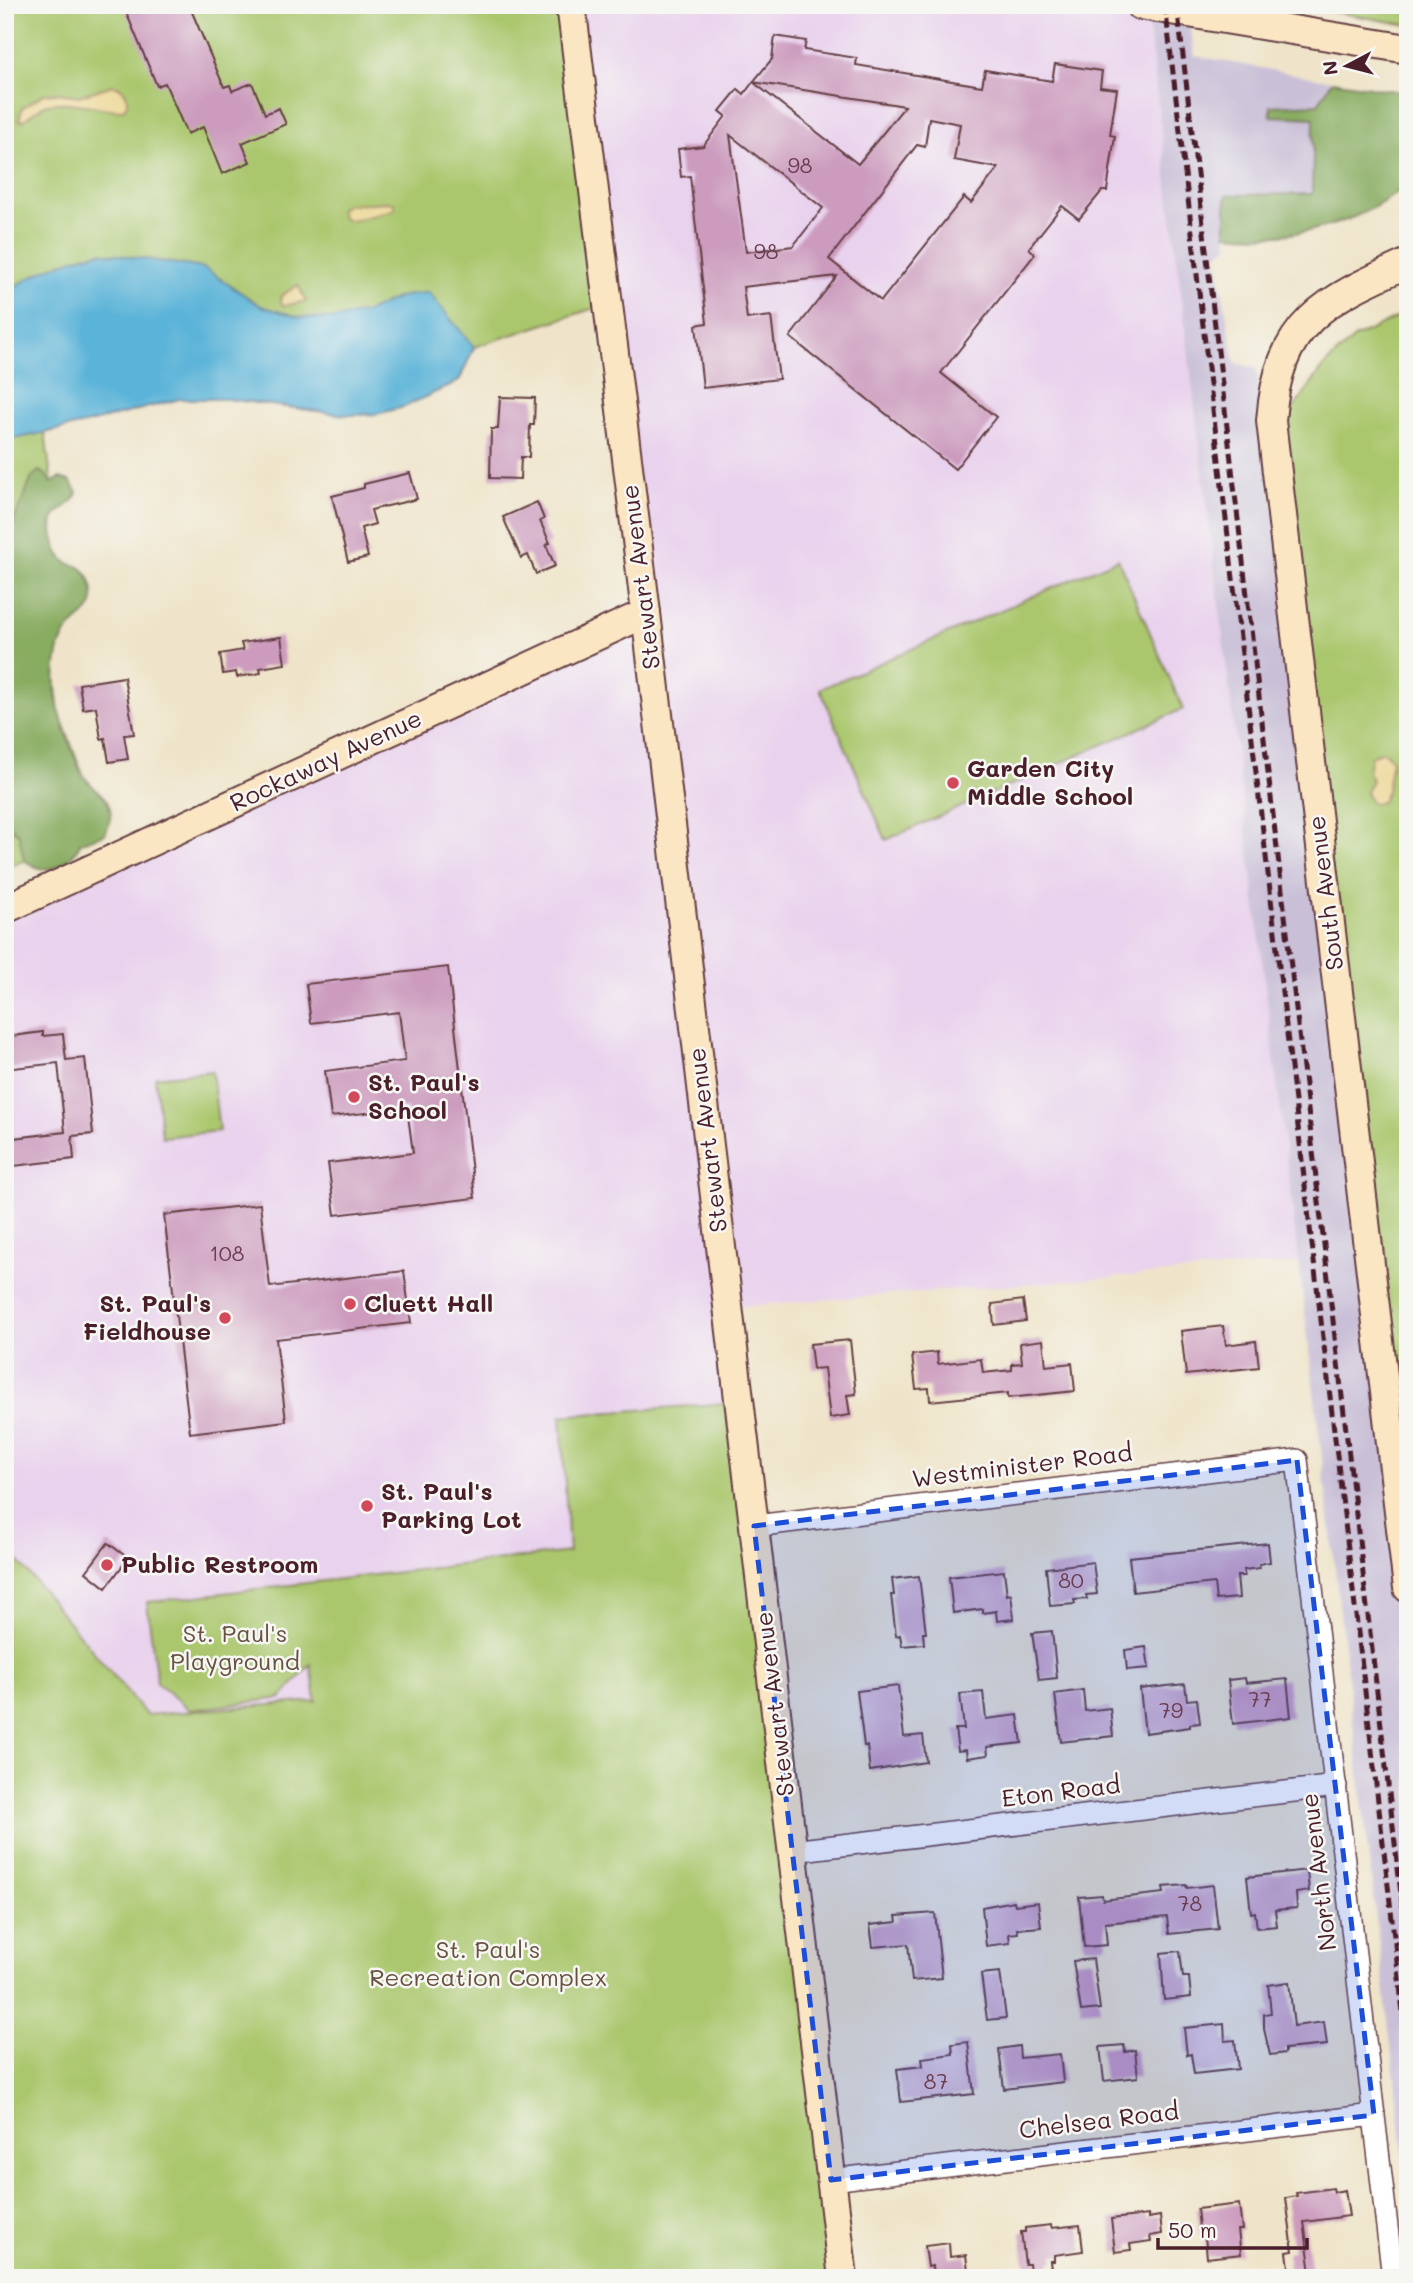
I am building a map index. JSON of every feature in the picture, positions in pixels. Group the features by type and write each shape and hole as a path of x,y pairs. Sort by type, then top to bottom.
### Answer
{"main road":[{"path":"1140,5 1408,49"},
{"name":"Stewart Avenue","path":"571,8 646,613 842,2278"},
{"name":"South Avenue","path":"1408,263 1330,301 1313,316 1294,338 1285,354 1273,392 1271,421 1408,1588"},
{"name":"Rockaway Avenue","path":"5,909 646,613"}],"street":[{"name":"Westminister Road","path":"754,1525 1297,1460"},
{"name":"North Avenue","path":"1297,1460 1394,2278"},
{"name":"Eton Road","path":"792,1851 1336,1786"},
{"name":"Chelsea Road","path":"831,2179 1374,2115"}],"highlighted area":[{"path":"1297,1460 1374,2115 831,2180 754,1526"}],"shaded area":[{"path":"571,5 1146,5 1299,1263 729,1307 740,1402 561,1417 569,1552 303,1582 316,1701 146,1715 5,1545 5,907 644,614"},
{"path":"1146,5 1187,5 1195,56 1332,81 1318,104 1271,106 1271,116 1315,117 1312,194 1226,195 1228,246 1216,255 1235,363 1256,368 1370,1256 1408,1583 1408,2191 1299,1263"},
{"path":"1408,1388 1408,1588 1385,1391"}],"green space":[{"path":"5,5 571,5 607,304 474,347 459,381 404,407 376,414 346,415 228,399 179,399 45,433 54,499 47,613 59,712 102,825 5,869"},
{"path":"1296,5 1370,5 1408,12 1408,25"},
{"path":"1332,81 1408,93 1408,184 1367,211 1322,228 1275,235 1226,234 1226,195 1312,194 1314,118 1271,116 1271,106 1318,104"},
{"path":"1408,312 1408,1388 1385,1391 1280,427 1325,365 1354,338"},
{"path":"39,471 45,474 51,483 60,478 70,481 77,492 72,501 56,514 52,533 60,556 66,562 82,569 89,577 93,599 88,611 71,627 60,645 56,694 60,714 79,768 108,803 110,811 105,834 81,842 70,858 49,869 24,860 19,835 5,821 5,542 32,477"},
{"path":"1118,559 1183,709 886,840 820,689"},
{"path":"212,1071 219,1131 162,1137 155,1077"},
{"name":"St. Paul's Recreation Complex","path":"740,1402 843,2278 5,2278 5,1545 146,1715 316,1701 311,1664 281,1698 190,1710 157,1683 147,1602 569,1552 561,1416"}],"sand":[{"path":"113,85 126,95 127,103 122,110 53,103 45,105 22,121 19,120 22,108 44,94 79,96"},
{"path":"394,203 393,210 351,221 342,218 340,209 345,205"},
{"path":"298,285 306,301 284,306 281,296"},
{"path":"1383,751 1392,759 1387,791 1382,802 1374,804 1366,792 1372,780 1368,772 1371,756"}],"water":[{"path":"100,252 204,268 261,306 299,317 334,319 368,312 398,297 428,292 474,347 459,381 404,407 376,414 346,415 228,399 179,399 85,424 5,441 5,293 51,268"}],"building":[{"path":"123,5 189,5 224,87 230,85 232,91 252,83 265,114 279,108 286,124 242,143 250,162 222,174 203,127 187,134 165,83 157,86"},
{"path":"775,36 806,41 804,50 857,58 856,65 982,86 985,70 1052,81 1055,64 1102,71 1100,87 1117,89 1110,135 1115,136 1107,191 1102,191 1079,219 1062,206 1029,248 1035,254 941,373 996,417 955,469 790,337 837,276 743,287 747,319 771,316 779,379 703,388 696,325 707,323 690,176 681,177 678,149 703,146 726,116 720,111 738,89 744,94 753,82 772,59","holes":["753,82 905,106 858,164","929,118 960,124 954,160 998,168 971,203 964,197 881,301 829,259 917,145 925,147","730,135 823,208 793,246 746,252"]},
{"path":"500,397 535,398 534,425 530,425 529,457 521,457 520,479 490,478 491,429 498,429"},
{"path":"410,473 417,499 371,510 375,524 361,528 368,557 348,562 332,496 364,488 364,484"},
{"path":"537,502 544,519 540,521 550,543 546,545 555,566 536,574 528,555 521,558 503,517"},
{"path":"281,637 285,664 260,668 261,673 237,677 236,672 223,674 220,654 243,650 241,643"},
{"path":"124,677 134,734 124,735 128,759 109,762 105,738 101,739 96,707 83,709 79,684"},
{"path":"448,967 475,1198 335,1215 328,1163 413,1153 407,1108 331,1117 325,1071 405,1061 399,1012 311,1023 306,984"},
{"path":"43,1032 43,1036 63,1034 66,1060 85,1058 93,1134 72,1136 74,1159 5,1167 5,1139 65,1132 58,1063 5,1069 5,1037"},
{"name":"St. Paul's Fieldhouse","path":"260,1204 270,1287 404,1271 411,1323 276,1339 286,1421 190,1433 164,1215"},
{"path":"1023,1300 1026,1321 994,1325 992,1304"},
{"path":"1223,1326 1226,1345 1256,1341 1259,1367 1186,1375 1181,1331"},
{"path":"850,1340 856,1394 847,1395 850,1415 830,1418 824,1368 813,1369 810,1344"},
{"path":"1043,1340 1046,1366 1072,1363 1075,1391 1008,1398 1008,1393 930,1401 929,1388 916,1389 912,1355 937,1352 938,1364 981,1359 983,1373 1012,1370 1012,1364 1022,1363 1020,1343"},
{"name":"Public Restroom","path":"108,1543 128,1558 106,1588 86,1572"},
{"path":"1268,1543 1270,1562 1259,1564 1260,1568 1244,1570 1244,1576 1237,1576 1239,1598 1216,1600 1214,1583 1133,1592 1129,1557"},
{"path":"1093,1562 1097,1594 1086,1595 1087,1599 1074,1600 1075,1604 1050,1606 1046,1568"},
{"path":"1004,1571 1007,1595 1011,1594 1014,1619 997,1621 996,1611 983,1613 983,1609 953,1613 949,1577"},
{"path":"919,1576 926,1633 923,1633 924,1644 902,1646 900,1635 896,1636 891,1595 894,1595 892,1579"},
{"path":"1052,1631 1057,1678 1039,1680 1032,1633"},
{"path":"1146,1647 1149,1668 1127,1670 1125,1650"},
{"path":"1245,1678 1246,1683 1287,1679 1291,1717 1233,1724 1228,1680"},
{"path":"1185,1684 1187,1700 1197,1699 1200,1723 1190,1724 1190,1727 1145,1733 1140,1689"},
{"path":"898,1686 904,1737 923,1735 926,1762 870,1771 857,1691"},
{"path":"1083,1690 1085,1711 1110,1708 1113,1736 1061,1742 1055,1694"},
{"path":"983,1692 986,1719 1018,1715 1022,1743 987,1747 988,1755 967,1758 966,1750 958,1751 955,1729 964,1729 960,1694"},
{"path":"1307,1870 1309,1891 1296,1893 1297,1908 1275,1910 1277,1926 1257,1928 1255,1912 1251,1913 1247,1877"},
{"path":"1186,1885 1187,1888 1213,1885 1218,1929 1169,1934 1167,1917 1105,1923 1107,1945 1084,1947 1079,1897 1102,1895 1103,1900 1164,1893 1163,1887"},
{"path":"1014,1901 1015,1905 1038,1902 1041,1927 1017,1929 1018,1933 1009,1934 1010,1943 986,1946 982,1907"},
{"path":"935,1913 942,1978 912,1981 908,1944 873,1947 870,1925 897,1922 896,1916"},
{"path":"1180,1951 1183,1977 1189,1977 1191,1997 1164,2000 1161,1953"},
{"path":"1093,1959 1100,2009 1081,2011 1073,1961"},
{"path":"1000,1972 1006,2018 987,2020 981,1974"},
{"path":"1289,1982 1294,2026 1324,2022 1327,2045 1285,2049 1285,2053 1270,2055 1264,2029 1264,2014 1271,2013 1268,1985"},
{"path":"1224,2024 1225,2041 1235,2040 1238,2069 1194,2074 1191,2054 1187,2055 1184,2028"},
{"path":"968,2042 974,2094 901,2102 897,2069 923,2066 922,2058 953,2054 952,2044"},
{"path":"1124,2045 1125,2052 1135,2050 1138,2077 1104,2081 1100,2047"},
{"path":"1019,2046 1020,2058 1060,2054 1063,2082 1004,2089 999,2049"},
{"path":"1333,2188 1334,2192 1345,2190 1349,2216 1304,2222 1311,2273 1290,2275 1287,2252 1293,2251 1286,2198 1297,2196 1296,2193"},
{"path":"1239,2204 1241,2254 1207,2258 1205,2236 1200,2236 1197,2209"},
{"path":"1148,2215 1148,2218 1160,2216 1162,2234 1150,2236 1151,2241 1130,2244 1131,2250 1115,2252 1111,2219"},
{"path":"1051,2225 1052,2228 1080,2225 1083,2251 1054,2255 1054,2261 1050,2261 1052,2278 1031,2278 1029,2264 1025,2264 1021,2232 1025,2232 1025,2228"},
{"path":"949,2243 950,2257 966,2255 969,2278 934,2278 932,2266 928,2267 925,2246"}],"railway":[{"path":"1165,5 1408,2054"},
{"path":"1177,5 1408,1953"}],"place":[{"name":"Garden City Middle School","path":"953,783"},
{"name":"St. Paul's School","path":"354,1097"},
{"name":"Cluett Hall","path":"350,1304"},
{"name":"St. Paul's Fieldhouse","path":"225,1318"},
{"name":"St. Paul's Parking Lot","path":"367,1506"},
{"name":"Public Restroom","path":"107,1565"}],"park label":[{"name":"St. Paul's Playground","path":"235,1648"}]}
